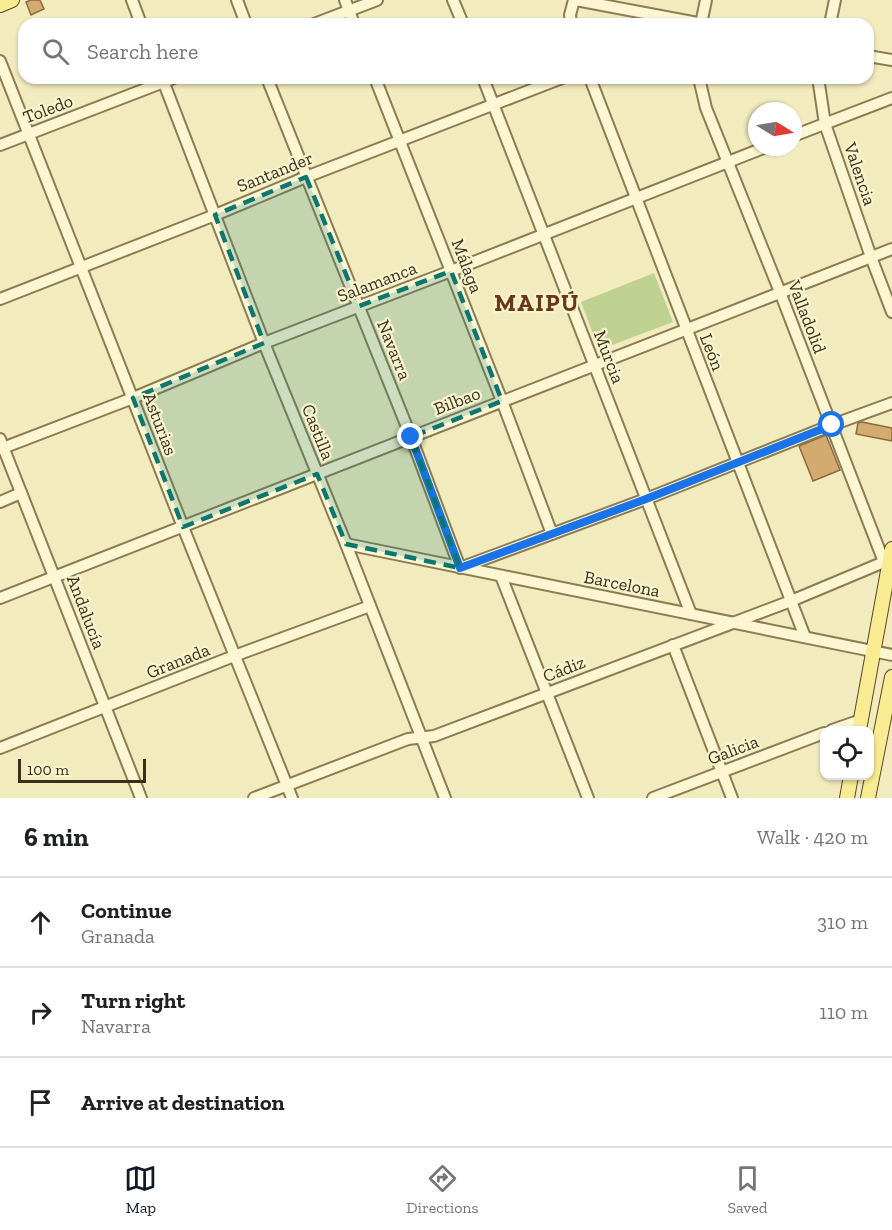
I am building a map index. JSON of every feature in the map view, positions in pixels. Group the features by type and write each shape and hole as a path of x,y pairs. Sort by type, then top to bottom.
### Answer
{"main road":[{"path":"0,5 12,0"},
{"path":"860,725 890,556"},
{"path":"868,798 889,703 892,677"},
{"path":"847,798 850,780"}],"street":[{"path":"132,0 139,18"},
{"path":"237,0 244,18"},
{"path":"324,18 347,5 377,0"},
{"path":"453,0 460,18"},
{"path":"570,18 575,0 670,18"},
{"path":"702,18 706,0"},
{"path":"831,18 835,0"},
{"path":"874,57 892,60"},
{"name":"Asturias","path":"0,61 292,798"},
{"name":"Toledo","path":"0,145 154,84"},
{"name":"Castilla","path":"169,84 215,215 264,343 346,544 445,798"},
{"name":"Navarra","path":"269,84 411,437 460,568"},
{"name":"Málaga","path":"377,84 552,534"},
{"name":"Murcia","path":"485,84 691,614"},
{"name":"Santander","path":"0,299 547,84"},
{"name":"León","path":"592,84 805,637"},
{"name":"Valladolid","path":"700,84 706,108 832,425 890,556"},
{"name":"Valencia","path":"819,84 825,124 892,312"},
{"path":"802,133 892,98"},
{"name":"Salamanca","path":"1,445 132,398 264,343 748,154"},
{"name":"Bilbao","path":"0,598 892,249"},
{"path":"460,568 646,499 892,403"},
{"name":"Andalucía","path":"1,445 141,798"},
{"path":"0,502 21,493"},
{"name":"Barcelona","path":"346,544 892,655"},
{"name":"Cádiz","path":"254,798 408,739 434,736 791,601 890,556"},
{"path":"501,576 588,798"},
{"name":"Granada","path":"0,748 234,656 370,606"},
{"path":"673,645 732,798"},
{"name":"Galicia","path":"653,798 820,735"}],"highlighted area":[{"path":"306,177 359,306 451,271 502,401 411,437 460,568 346,544 317,474 183,527 133,398 264,343 215,215"}],"green space":[{"path":"654,273 673,322 599,350 581,302"}],"building":[{"path":"40,0 44,9 31,15 26,2"},
{"path":"858,423 892,428 892,441 856,434"},
{"path":"826,435 840,470 813,481 799,446"}],"district":[{"name":"MAIPÚ","path":"537,303"}],"route":[{"path":"411,437 460,568 646,499 832,425"}]}
